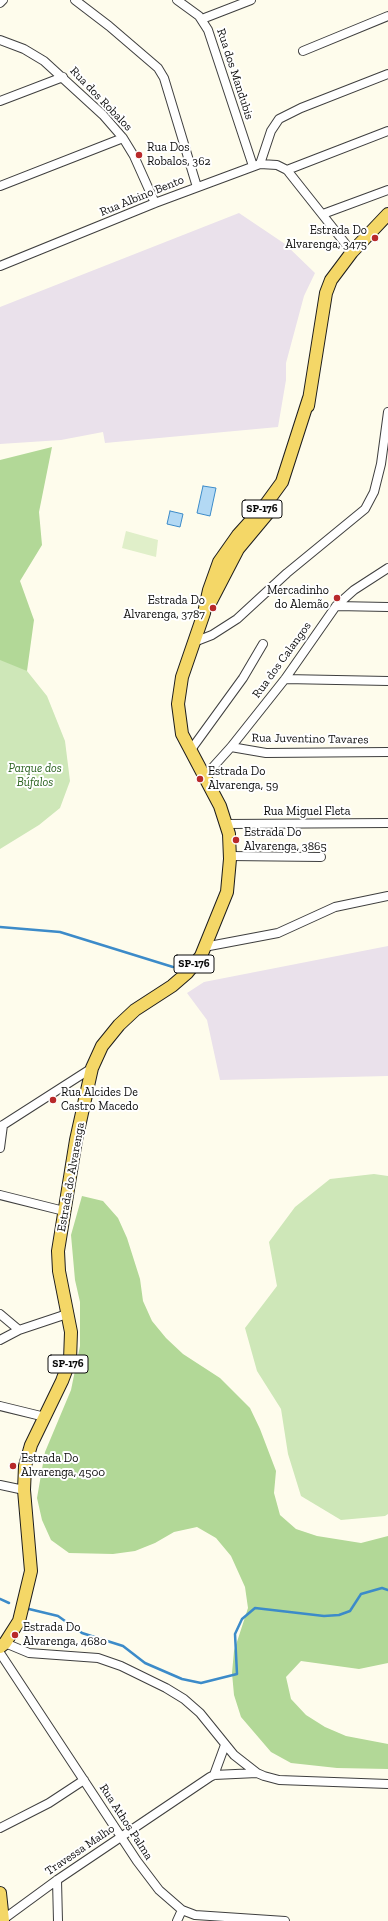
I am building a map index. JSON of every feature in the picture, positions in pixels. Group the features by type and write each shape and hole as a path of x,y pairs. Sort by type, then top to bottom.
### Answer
{"main road":[{"name":"Estrada do Alvarenga","path":"2,1648 19,1621 30,1571 24,1490 25,1466 31,1445 62,1381 70,1360 71,1332 59,1271 58,1251 76,1140 92,1068 102,1046 119,1025 135,1010 172,986 187,973 200,956 227,892 230,856 229,834 220,806 182,734 178,704 182,677 204,613 208,590 219,562 238,534 266,504 282,482 309,398 326,293 331,280 352,252 388,214"},
{"path":"0,1893 3,1920"}],"street":[{"path":"0,3 4,0"},
{"path":"75,0 110,26 158,68 164,78 196,187"},
{"path":"202,19 251,0"},
{"name":"Rua dos Mandubis","path":"182,2 202,19 208,30 257,165"},
{"path":"303,51 388,16"},
{"name":"Rua dos Robalos","path":"0,40 24,49 44,61 95,107 123,138 134,156 155,203"},
{"path":"257,165 271,131 280,119 301,108 388,74"},
{"path":"0,102 63,77"},
{"path":"352,252 287,170 388,131"},
{"path":"0,186 123,138"},
{"name":"Rua Albino Bento","path":"0,266 155,203 257,165 276,165 287,170"},
{"path":"323,214 388,190"},
{"path":"194,642 212,635 237,618 287,573 365,509 374,492 379,471 388,412"},
{"name":"Rua dos Calangos","path":"204,777 231,747 285,679 336,606 354,590 388,568"},
{"path":"336,606 388,607"},
{"path":"190,751 243,678 263,644"},
{"path":"285,679 388,681"},
{"name":"Rua Juventino Tavares","path":"231,747 266,753 388,752"},
{"name":"Rua Miguel Fleta","path":"226,824 388,823"},
{"path":"230,856 322,857"},
{"path":"204,947 278,933 335,907 388,896"},
{"path":"0,1148 2,1126 92,1068"},
{"path":"0,1195 64,1211"},
{"path":"0,1314 19,1330"},
{"path":"0,1340 19,1330 67,1314"},
{"path":"0,1406 45,1417"},
{"path":"0,1485 24,1490"},
{"path":"2,1648 29,1653 98,1658 121,1666 184,1699 200,1713 225,1745 257,1773"},
{"name":"Rua Athos Palma","path":"2,1648 84,1780 152,1882 182,1910 195,1915 285,1921"},
{"path":"225,1745 214,1775 257,1773 280,1780 388,1784"},
{"name":"Travessa Malho","path":"3,1920 57,1880 214,1775"},
{"path":"0,1828 49,1804 84,1780"},
{"path":"57,1880 58,1921"},
{"path":"177,1921 182,1910"}],"shaded area":[{"path":"239,213 285,244 315,273 304,296 286,363 286,380 278,427 105,443 103,432 61,440 0,444 0,307"},
{"path":"388,946 388,1076 220,1080 207,1020 187,993 204,982"}],"green space":[{"path":"52,447 39,512 42,545 20,581 34,620 27,671 0,660 0,460"},
{"path":"126,531 158,540 156,557 122,548"},
{"name":"Parque dos Búfalos","path":"0,654 27,671 47,696 65,741 70,781 60,808 39,825 0,849"},
{"path":"374,1174 388,1176 388,1514 385,1516 341,1520 301,1496 288,1454 281,1409 257,1371 245,1328 277,1286 269,1242 295,1207 330,1179"},
{"path":"82,1196 103,1201 118,1218 127,1238 140,1279 143,1301 152,1321 166,1338 183,1354 220,1378 250,1408 260,1429 276,1471 274,1493 280,1515 296,1529 317,1536 361,1543 388,1536 388,1663 359,1669 301,1661 286,1677 291,1699 306,1715 325,1727 346,1736 388,1744 388,1769 337,1768 291,1763 271,1752 241,1717 234,1695 232,1673 234,1651 248,1608 245,1587 231,1556 216,1538 197,1527 174,1532 155,1543 135,1551 113,1554 69,1553 51,1540 42,1520 37,1498 45,1452 71,1390 80,1346 80,1302 75,1280 71,1235"}],"water":[{"path":"203,486 216,488 210,516 197,513"},
{"path":"170,511 183,514 180,527 167,524"}],"waterway":[{"path":"0,927 60,932 173,967"},
{"path":"29,1609 58,1616 82,1633 123,1646 145,1663 182,1679 201,1683 237,1674 235,1634 242,1619 255,1608 324,1616 339,1615 350,1611 361,1594 382,1588 388,1590"},
{"path":"0,1599 9,1603"}],"place":[{"name":"Rua Dos Robalos, 362","path":"139,155"},
{"name":"Estrada Do Alvarenga, 3475","path":"375,238"},
{"name":"Mercadinho do Alemão","path":"337,598"},
{"name":"Estrada Do Alvarenga, 3787","path":"213,608"},
{"name":"Estrada Do Alvarenga, 59","path":"200,779"},
{"name":"Estrada Do Alvarenga, 3865","path":"236,840"},
{"name":"Rua Alcides De Castro Macedo","path":"53,1100"},
{"name":"Estrada Do Alvarenga, 4500","path":"13,1466"},
{"name":"Estrada Do Alvarenga, 4680","path":"15,1635"}]}
